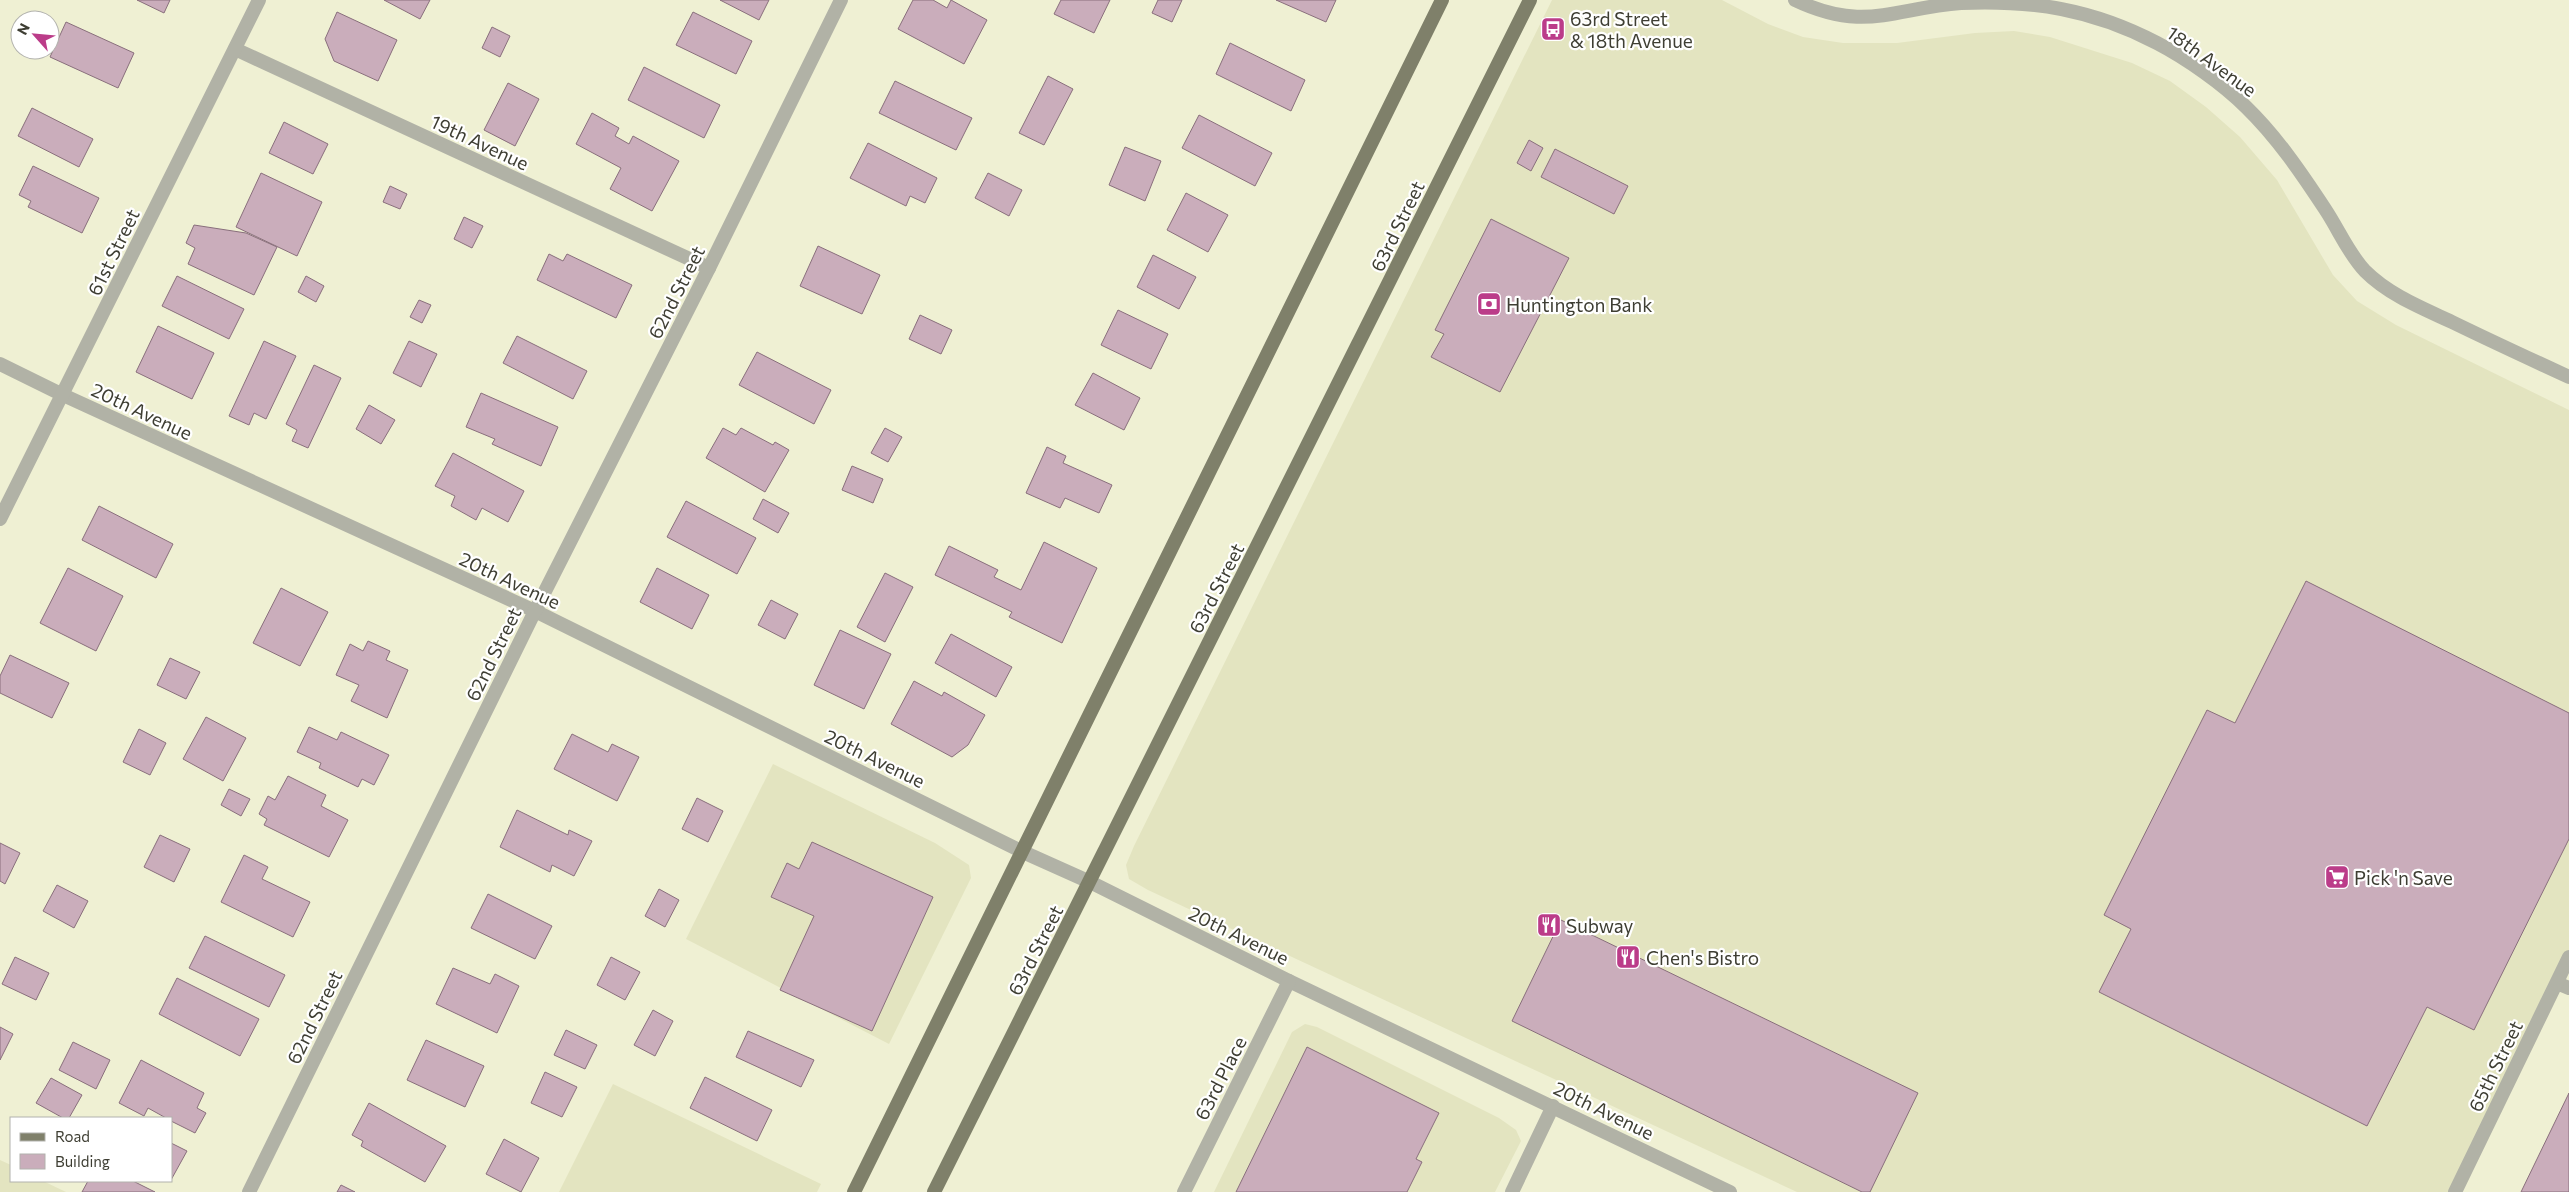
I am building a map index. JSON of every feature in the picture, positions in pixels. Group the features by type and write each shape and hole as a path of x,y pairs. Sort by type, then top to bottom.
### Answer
{"main road":[{"path":"854,1192 1442,0"},
{"name":"63rd Street","path":"934,1192 1530,0"}],"street":[{"name":"61st Street","path":"0,520 259,0"},
{"name":"62nd Street","path":"250,1192 535,611 709,268 841,0"},
{"name":"18th Avenue","path":"1794,0 1847,17 1885,16 1958,3 2009,1 2053,5 2107,21 2157,43 2200,72 2246,107 2287,155 2327,211 2345,245 2366,271 2394,294 2569,378"},
{"name":"19th Avenue","path":"235,49 709,268"},
{"name":"20th Avenue","path":"0,364 62,395 535,611 1023,852 1090,882 1289,981 1554,1106 1730,1192"},
{"name":"65th Street","path":"2455,1192 2563,986 2569,957"},
{"name":"63rd Place","path":"1184,1192 1289,981"},
{"path":"1512,1192 1554,1106"}],"shaded area":[{"path":"1552,0 1722,0 1768,24 1803,37 1843,43 1897,43 1975,33 2014,31 2050,37 2132,63 2170,81 2206,107 2240,137 2277,180 2333,275 2357,301 2396,325 2569,410 2569,956 2454,1192 1797,1192 1148,890 1129,879 1126,865 1134,846"},
{"path":"773,764 935,843 969,865 971,878 889,1044 686,939"},
{"path":"1305,1024 1317,1027 1499,1118 1516,1130 1521,1141 1495,1192 1214,1192 1292,1032"},
{"path":"613,1084 821,1184 817,1192 559,1192"},
{"path":"0,1160 10,1165 10,1182 45,1182 66,1192 0,1192"}],"building":[{"path":"137,0 170,0 164,13"},
{"path":"384,0 430,0 420,19"},
{"path":"720,0 769,0 759,20"},
{"path":"913,0 933,0 947,8 951,0 987,20 964,64 898,29"},
{"path":"1061,0 1110,0 1094,33 1054,14"},
{"path":"1158,0 1182,0 1172,22 1152,13"},
{"path":"1276,0 1336,0 1326,22"},
{"path":"337,12 397,40 378,81 334,61 325,39"},
{"path":"693,12 752,41 736,74 676,45"},
{"path":"66,22 134,53 118,88 57,60 60,60 60,35"},
{"path":"492,27 510,36 500,57 482,48"},
{"path":"1230,43 1305,80 1291,111 1216,74"},
{"path":"644,67 720,105 704,138 628,100"},
{"path":"1048,76 1073,89 1044,145 1019,133"},
{"path":"895,81 972,118 956,150 879,113"},
{"path":"508,83 539,99 515,146 484,130"},
{"path":"32,108 93,139 79,167 18,136"},
{"path":"592,113 619,128 615,136 629,144 633,136 679,161 652,211 610,189 621,168 576,144"},
{"path":"1199,115 1272,153 1255,186 1182,148"},
{"path":"284,122 328,144 313,174 269,153"},
{"path":"1529,140 1543,148 1531,171 1517,163"},
{"path":"868,143 937,178 925,203 910,196 906,206 850,178"},
{"path":"1125,147 1161,161 1145,201 1109,185"},
{"path":"1555,149 1628,186 1614,214 1541,177"},
{"path":"33,166 99,198 82,233 28,207 31,201 19,195"},
{"path":"261,173 322,202 297,256 236,227"},
{"path":"988,173 1022,190 1009,216 975,198"},
{"path":"390,186 407,194 400,209 383,202"},
{"path":"1186,193 1228,215 1208,252 1167,230"},
{"path":"464,217 483,226 472,248 454,239"},
{"path":"1491,219 1569,258 1500,392 1431,357 1444,334 1435,330"},
{"path":"194,225 246,233 277,247 254,295 188,264 195,248 186,243"},
{"path":"818,246 880,275 862,314 800,286"},
{"path":"549,254 563,261 567,254 632,285 616,318 537,280"},
{"path":"1153,255 1196,277 1179,309 1137,287"},
{"path":"177,276 244,309 229,339 162,306"},
{"path":"306,276 324,286 316,302 298,292"},
{"path":"419,300 431,305 422,323 410,317"},
{"path":"1118,310 1168,334 1151,369 1101,345"},
{"path":"920,315 952,330 941,354 909,339"},
{"path":"158,326 214,353 192,399 136,372"},
{"path":"517,336 587,371 573,399 503,363"},
{"path":"264,341 296,356 266,419 254,413 249,425 229,416"},
{"path":"409,341 437,354 421,387 393,373"},
{"path":"757,352 831,390 814,424 739,385"},
{"path":"314,365 341,378 308,448 292,441 297,430 286,424"},
{"path":"1093,373 1140,398 1124,430 1075,405"},
{"path":"481,393 558,427 541,466 492,444 495,439 466,427"},
{"path":"369,405 395,420 381,444 356,429"},
{"path":"723,428 736,435 741,428 773,445 775,442 789,450 765,492 706,458"},
{"path":"885,428 902,437 888,462 871,453"},
{"path":"1047,447 1066,456 1063,463 1112,485 1099,513 1065,498 1060,508 1026,493"},
{"path":"453,453 524,491 508,522 482,508 476,520 451,506 455,496 435,486"},
{"path":"852,466 883,479 873,503 842,490"},
{"path":"763,499 789,513 778,533 753,519"},
{"path":"686,501 756,538 737,574 667,537"},
{"path":"99,506 173,544 156,578 82,540"},
{"path":"1044,542 1097,568 1062,643 1009,617 1012,612 935,575 949,546 998,570 994,577 1021,590"},
{"path":"68,568 123,596 96,651 40,623"},
{"path":"657,568 709,595 692,629 640,602"},
{"path":"885,573 913,587 885,642 857,627"},
{"name":"Pick 'n Save","path":"2306,581 2569,713 2569,839 2474,1030 2427,1007 2367,1126 2099,992 2131,929 2104,915 2207,710 2235,723"},
{"path":"281,588 328,612 300,666 253,643"},
{"path":"771,600 798,614 785,639 758,625"},
{"path":"840,630 891,654 864,709 814,685"},
{"path":"951,634 1012,667 996,697 935,663"},
{"path":"368,641 390,651 386,660 408,670 387,718 351,701 359,685 336,675 350,644 363,651"},
{"path":"10,655 69,683 52,718 0,693 0,676"},
{"path":"170,658 200,672 186,699 157,685"},
{"path":"914,681 942,696 944,692 985,715 968,745 952,757 891,724"},
{"path":"206,717 246,738 223,781 183,759"},
{"path":"309,727 337,740 341,732 389,755 374,785 362,779 358,787 319,768 321,763 297,752"},
{"path":"139,729 166,743 150,775 123,762"},
{"path":"572,734 608,752 612,744 639,757 617,801 554,769"},
{"path":"288,776 326,795 321,806 348,820 329,857 264,825 267,819 259,814 268,796 275,800"},
{"path":"229,789 250,799 241,816 221,805"},
{"path":"697,798 723,811 708,842 682,829"},
{"path":"517,810 568,835 569,830 592,841 574,876 552,865 550,872 500,847"},
{"path":"160,835 190,849 174,882 144,867"},
{"path":"812,842 933,897 872,1031 780,990 814,916 771,897 787,863 799,869"},
{"path":"0,843 20,853 5,884 0,881"},
{"path":"244,855 268,867 262,879 310,902 293,937 221,902"},
{"path":"57,885 88,901 74,928 43,911"},
{"path":"659,889 679,900 665,927 645,916"},
{"path":"488,894 552,926 535,959 471,928"},
{"path":"1561,920 1918,1093 1870,1192 1862,1192 1512,1021"},
{"path":"205,936 285,975 269,1007 189,968"},
{"path":"15,957 49,973 36,1000 2,984"},
{"path":"611,957 640,972 625,1000 597,985"},
{"path":"453,968 490,984 495,974 519,986 497,1033 436,1004"},
{"path":"177,978 259,1019 240,1056 159,1014"},
{"path":"653,1010 673,1021 655,1056 634,1045"},
{"path":"0,1027 13,1034 0,1060"},
{"path":"566,1030 597,1045 585,1069 554,1055"},
{"path":"748,1031 814,1060 801,1087 736,1057"},
{"path":"426,1040 484,1066 465,1107 407,1080"},
{"path":"73,1042 110,1060 96,1089 59,1070"},
{"path":"1307,1047 1439,1113 1416,1159 1422,1162 1407,1192 1236,1192"},
{"path":"141,1060 204,1093 197,1108 206,1113 195,1133 172,1122 172,1117 164,1117 148,1108 144,1116 119,1103"},
{"path":"545,1072 577,1087 562,1117 531,1103"},
{"path":"705,1077 772,1110 757,1141 690,1108"},
{"path":"51,1078 82,1095 70,1117 61,1117 36,1103"},
{"path":"2569,1093 2569,1192 2521,1192"},
{"path":"369,1103 446,1146 425,1182 361,1146 363,1141 352,1135"},
{"path":"504,1139 539,1158 521,1192 486,1174"},
{"path":"172,1144 187,1151 172,1178"},
{"path":"87,1182 135,1182 155,1192 82,1192"},
{"path":"341,1185 355,1192 337,1192"}],"place":[{"name":"63rd Street & 18th Avenue","path":"1553,29"},
{"name":"Huntington Bank","path":"1489,304"},
{"name":"Pick 'n Save","path":"2337,877"},
{"name":"Subway","path":"1549,925"},
{"name":"Chen's Bistro","path":"1628,957"}]}
